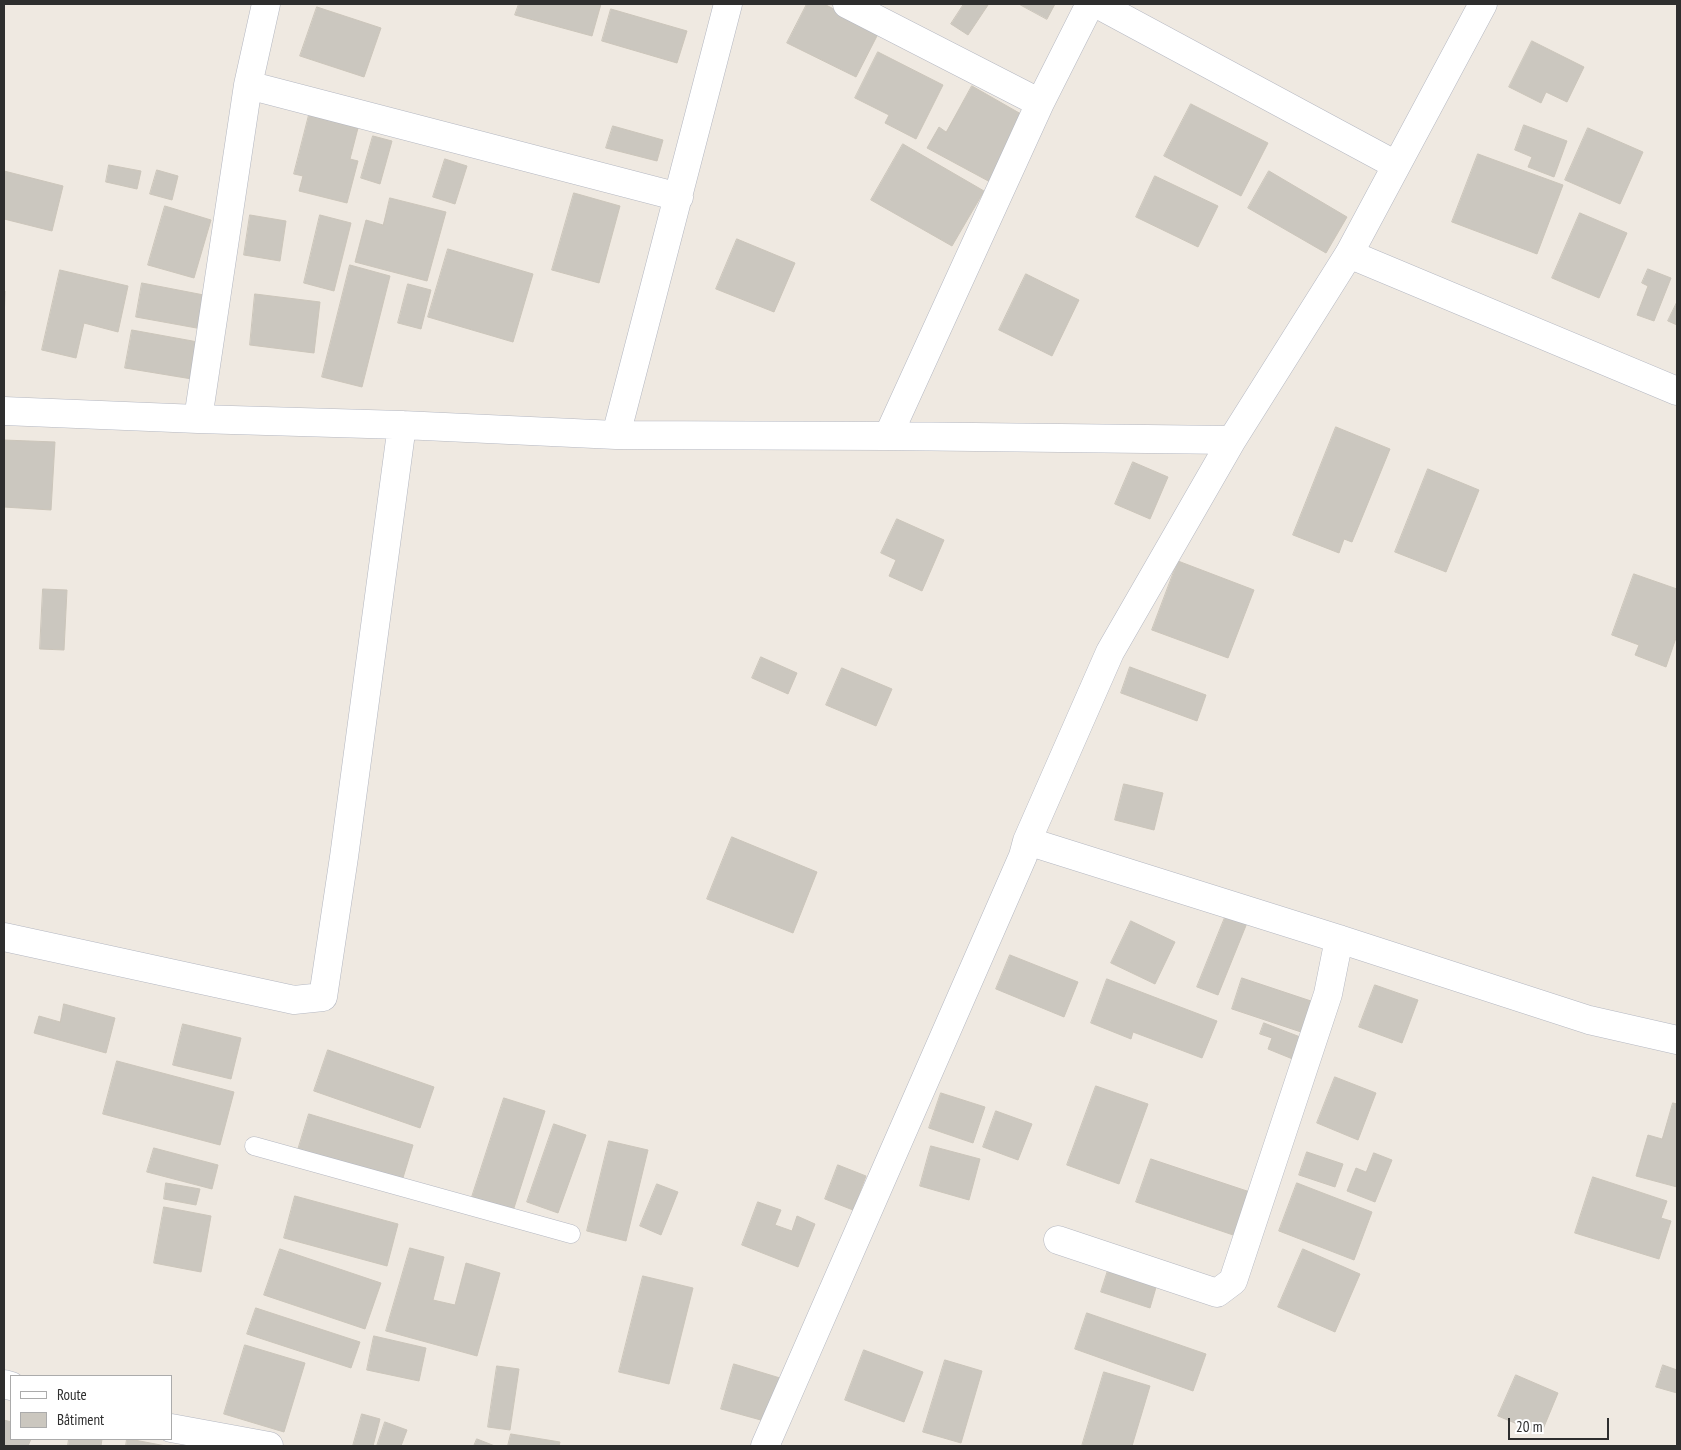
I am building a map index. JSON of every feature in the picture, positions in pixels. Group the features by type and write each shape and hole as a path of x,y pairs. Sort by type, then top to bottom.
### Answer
{"street":[{"path":"198,419 248,85 266,4"},
{"path":"616,434 728,4"},
{"path":"847,4 1040,103"},
{"path":"888,436 1040,103 1090,4"},
{"path":"1097,4 1396,165"},
{"path":"765,1446 1023,856 1110,652 1232,440 1349,254 1483,4"},
{"path":"248,85 679,197"},
{"path":"1349,254 1677,391"},
{"path":"4,410 616,434 1232,440"},
{"path":"4,937 294,1000 322,997 346,848 402,425"},
{"path":"1028,841 1589,1020 1677,1040"},
{"path":"1058,1240 1217,1293 1233,1281 1328,994 1340,939"},
{"path":"172,1428 269,1446"}],"lane":[{"path":"254,1146 571,1234"}],"building":[{"path":"519,4 601,4 592,36 515,15"},
{"path":"807,4 824,4 879,32 856,77 787,43"},
{"path":"964,4 988,5 968,35 951,24"},
{"path":"1019,4 1055,4 1047,19"},
{"path":"317,7 381,28 364,77 300,56"},
{"path":"611,9 687,31 677,63 602,41"},
{"path":"1532,41 1584,67 1567,102 1546,92 1541,103 1509,87"},
{"path":"878,52 943,85 916,139 885,123 889,115 855,98"},
{"path":"972,86 1028,118 992,183 927,148 939,127 946,132"},
{"path":"1191,104 1268,143 1241,196 1164,156"},
{"path":"309,115 358,128 350,159 358,161 347,203 299,191 303,176 294,174"},
{"path":"1524,125 1567,141 1554,177 1528,167 1532,157 1515,150"},
{"path":"613,126 663,140 657,161 606,148"},
{"path":"1588,128 1643,152 1620,204 1565,180"},
{"path":"373,136 392,141 380,184 361,178"},
{"path":"903,144 984,191 952,246 871,200"},
{"path":"1478,154 1563,185 1537,254 1452,222"},
{"path":"445,159 467,166 455,204 433,197"},
{"path":"109,165 141,171 137,189 106,182"},
{"path":"157,170 178,176 172,200 150,194"},
{"path":"4,171 63,186 52,231 4,219"},
{"path":"1269,171 1347,217 1326,253 1248,208"},
{"path":"1155,176 1218,206 1198,247 1136,217"},
{"path":"574,193 620,206 599,283 552,270"},
{"path":"390,198 446,212 427,281 355,262 366,220 383,225"},
{"path":"165,206 211,220 194,278 148,265"},
{"path":"1580,213 1627,233 1599,298 1552,278"},
{"path":"250,215 286,221 280,261 244,255"},
{"path":"320,215 351,223 334,291 304,283"},
{"path":"737,239 795,263 774,312 716,289"},
{"path":"448,249 533,274 513,342 428,317"},
{"path":"350,265 390,276 362,387 322,377"},
{"path":"1648,269 1671,278 1654,321 1637,315 1648,286 1642,283"},
{"path":"60,270 128,286 118,332 84,323 76,358 42,350"},
{"path":"1026,274 1079,300 1052,356 999,330"},
{"path":"142,283 209,296 202,329 136,317"},
{"path":"408,284 431,290 421,329 398,323"},
{"path":"4,291 5,291 4,324"},
{"path":"255,294 320,302 314,353 250,345"},
{"path":"1677,302 1677,325 1668,321"},
{"path":"132,330 198,342 192,379 125,368"},
{"path":"1336,427 1390,449 1352,542 1344,539 1339,553 1293,535"},
{"path":"4,440 55,442 51,510 4,507"},
{"path":"1133,462 1168,477 1150,519 1115,504"},
{"path":"1428,469 1479,490 1446,572 1395,552"},
{"path":"897,519 944,540 922,591 889,576 896,560 881,553"},
{"path":"1178,561 1254,590 1228,658 1152,630"},
{"path":"1634,574 1677,589 1677,635 1666,667 1635,655 1639,645 1612,635"},
{"path":"43,589 67,590 64,650 40,649"},
{"path":"761,657 797,673 788,694 752,678"},
{"path":"1130,667 1206,695 1197,721 1121,693"},
{"path":"842,668 892,689 876,726 826,705"},
{"path":"1124,784 1163,793 1154,830 1115,820"},
{"path":"732,837 817,872 793,933 707,899"},
{"path":"1226,915 1247,923 1218,995 1197,987"},
{"path":"1131,921 1175,942 1155,984 1111,963"},
{"path":"1010,955 1078,982 1064,1017 996,989"},
{"path":"1242,978 1317,1003 1307,1034 1232,1009"},
{"path":"1107,979 1217,1021 1202,1058 1133,1032 1131,1039 1091,1023"},
{"path":"1375,985 1418,1000 1402,1043 1359,1027"},
{"path":"64,1004 115,1018 106,1053 34,1033 39,1016 60,1022"},
{"path":"1264,1023 1308,1040 1300,1062 1268,1049 1272,1038 1260,1034"},
{"path":"183,1024 241,1038 231,1079 173,1065"},
{"path":"328,1050 434,1087 420,1128 314,1091"},
{"path":"117,1061 234,1092 220,1145 103,1114"},
{"path":"1335,1077 1376,1093 1358,1140 1317,1123"},
{"path":"1096,1086 1148,1104 1119,1184 1067,1165"},
{"path":"941,1093 985,1107 973,1143 929,1128"},
{"path":"504,1098 545,1111 513,1211 472,1197"},
{"path":"1673,1103 1677,1104 1677,1187 1636,1176 1648,1135 1662,1139"},
{"path":"996,1111 1032,1124 1018,1160 983,1147"},
{"path":"309,1114 413,1145 402,1181 298,1150"},
{"path":"554,1124 586,1135 558,1213 527,1202"},
{"path":"609,1141 648,1150 626,1241 587,1231"},
{"path":"931,1146 980,1159 969,1200 920,1186"},
{"path":"154,1148 218,1165 212,1189 147,1172"},
{"path":"1307,1152 1343,1164 1335,1187 1299,1175"},
{"path":"1374,1153 1392,1160 1375,1202 1347,1191 1356,1168 1366,1172"},
{"path":"1151,1159 1256,1194 1242,1238 1136,1202"},
{"path":"838,1165 866,1176 853,1210 825,1199"},
{"path":"1593,1177 1667,1201 1661,1218 1671,1221 1659,1259 1575,1233"},
{"path":"166,1183 200,1189 196,1205 164,1199"},
{"path":"1297,1183 1372,1212 1354,1260 1279,1231"},
{"path":"657,1184 678,1192 661,1235 640,1226"},
{"path":"295,1196 398,1224 387,1266 284,1238"},
{"path":"758,1202 781,1210 775,1225 792,1231 797,1216 815,1224 798,1267 742,1245"},
{"path":"164,1207 211,1216 201,1272 154,1263"},
{"path":"410,1248 444,1257 433,1300 455,1305 466,1263 500,1273 477,1356 386,1331"},
{"path":"280,1249 381,1283 365,1329 264,1295"},
{"path":"1303,1249 1360,1274 1335,1332 1278,1307"},
{"path":"1111,1261 1159,1277 1150,1308 1101,1292"},
{"path":"643,1276 693,1288 669,1384 619,1372"},
{"path":"256,1308 360,1342 351,1368 247,1334"},
{"path":"1087,1313 1206,1354 1193,1391 1075,1349"},
{"path":"374,1336 426,1348 419,1381 367,1370"},
{"path":"245,1345 305,1363 284,1432 224,1414"},
{"path":"864,1350 923,1372 904,1422 845,1400"},
{"path":"945,1360 982,1371 961,1443 923,1432"},
{"path":"734,1364 780,1378 768,1422 721,1409"},
{"path":"1663,1365 1677,1370 1677,1393 1656,1387"},
{"path":"497,1366 519,1369 510,1430 488,1427"},
{"path":"1104,1372 1150,1386 1132,1446 1082,1446"},
{"path":"1516,1375 1558,1393 1541,1434 1498,1416"},
{"path":"362,1414 380,1419 373,1446 353,1446"},
{"path":"4,1420 10,1422 10,1440 31,1440 28,1446 4,1446"},
{"path":"385,1422 407,1430 401,1446 377,1446"},
{"path":"511,1434 560,1442 559,1446 508,1446"},
{"path":"477,1439 495,1446 474,1446"},
{"path":"69,1440 102,1440 101,1446 68,1446"},
{"path":"127,1440 134,1440 166,1446 126,1446"}]}
